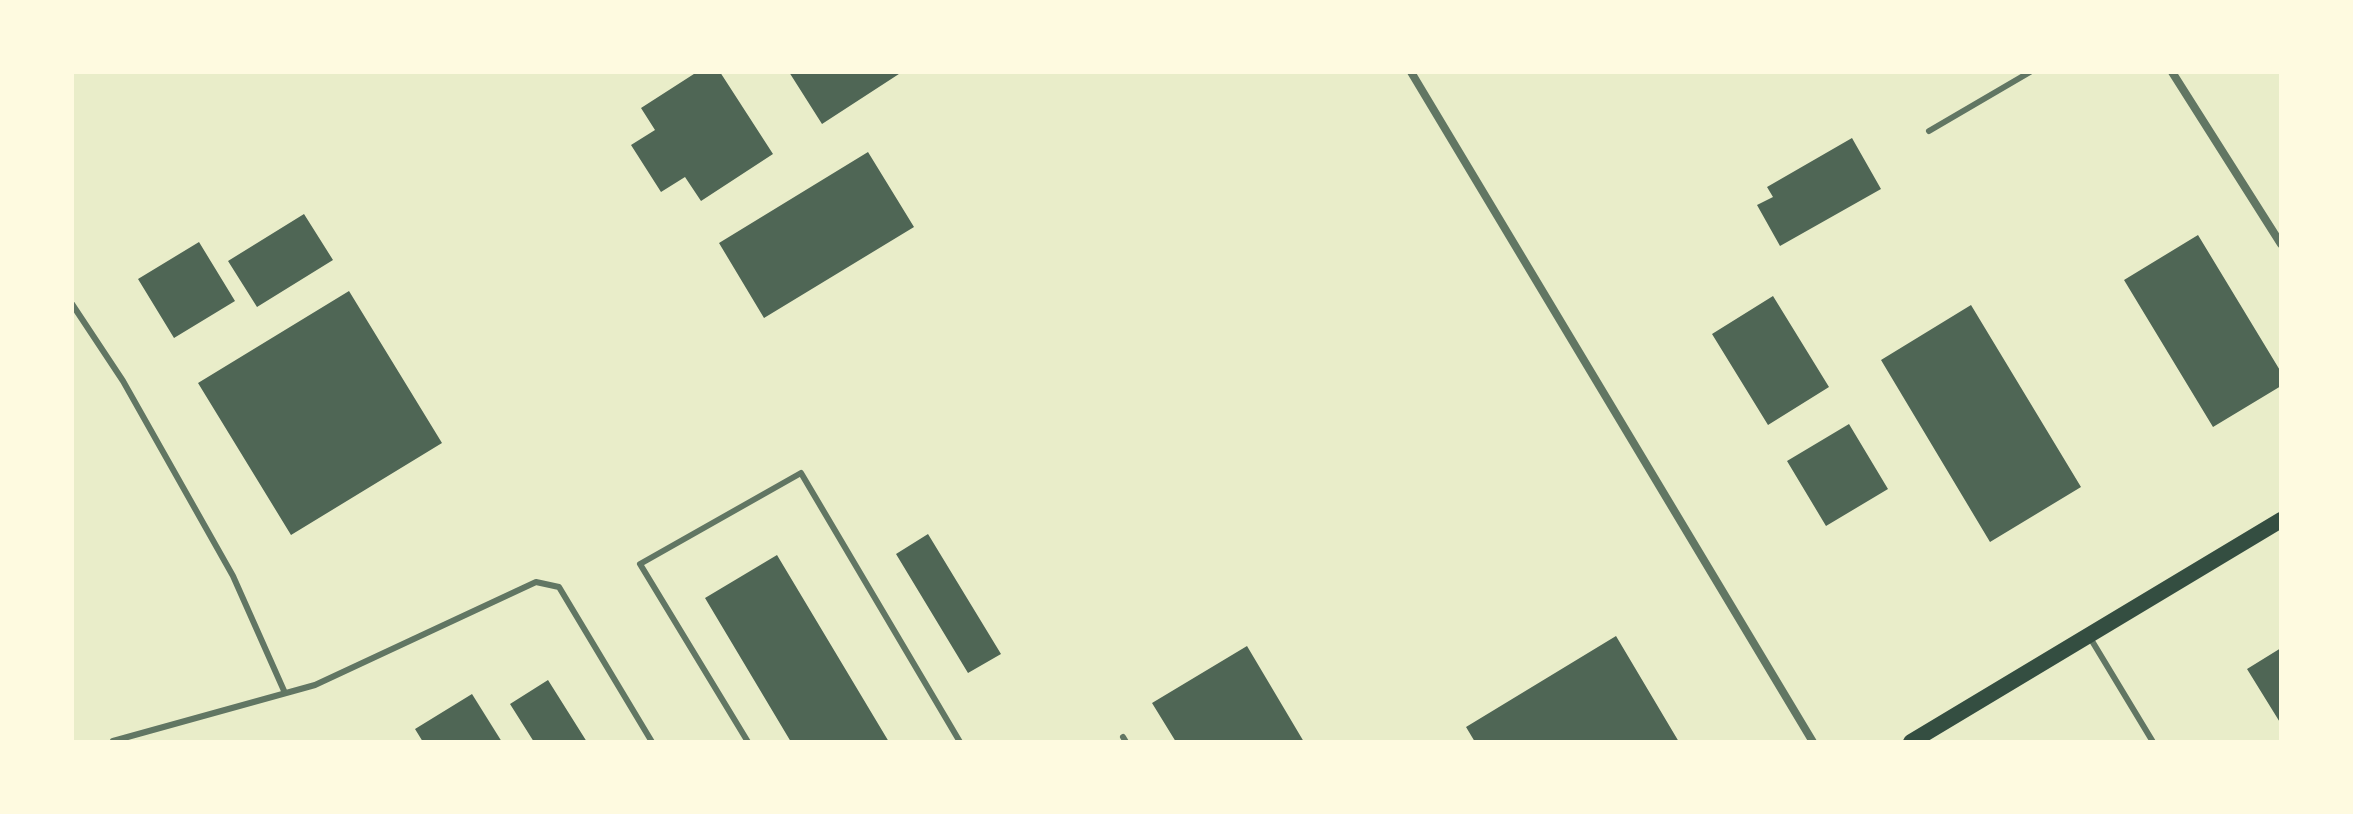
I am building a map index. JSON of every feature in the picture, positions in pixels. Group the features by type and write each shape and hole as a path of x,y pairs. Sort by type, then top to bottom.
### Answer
{"main road":[{"path":"1911,742 2281,520"}],"street":[{"path":"1411,72 1813,742"},
{"path":"2172,72 2281,244"}],"lane":[{"path":"1929,131 2030,72"},
{"path":"72,304 123,381 233,576 285,693"},
{"path":"748,742 640,564 801,473 960,742"},
{"path":"113,742 315,685 536,582 559,587 652,742"},
{"path":"2089,636 2153,742"}],"building":[{"path":"697,72 720,72 773,154 701,201 685,177 661,192 631,145 655,130 641,108"},
{"path":"789,72 902,72 822,124"},
{"path":"1852,138 1881,189 1780,246 1757,205 1773,197 1767,187"},
{"path":"868,152 914,227 764,318 719,243"},
{"path":"304,214 333,260 257,307 228,261"},
{"path":"2198,235 2281,372 2281,386 2213,427 2124,280"},
{"path":"199,242 235,301 174,338 138,279"},
{"path":"349,291 442,443 291,535 198,383"},
{"path":"1773,296 1829,387 1768,425 1712,334"},
{"path":"1971,305 2081,487 1990,542 1881,360"},
{"path":"1849,424 1888,489 1826,526 1787,461"},
{"path":"928,534 1001,654 968,673 896,554"},
{"path":"777,555 889,742 791,742 705,598"},
{"path":"1616,636 1679,742 1475,742 1466,727"},
{"path":"1247,646 1304,742 1176,742 1152,703"},
{"path":"2281,648 2281,724 2247,669"},
{"path":"548,680 587,742 534,742 510,704"},
{"path":"472,694 502,742 423,742 415,729"}]}
